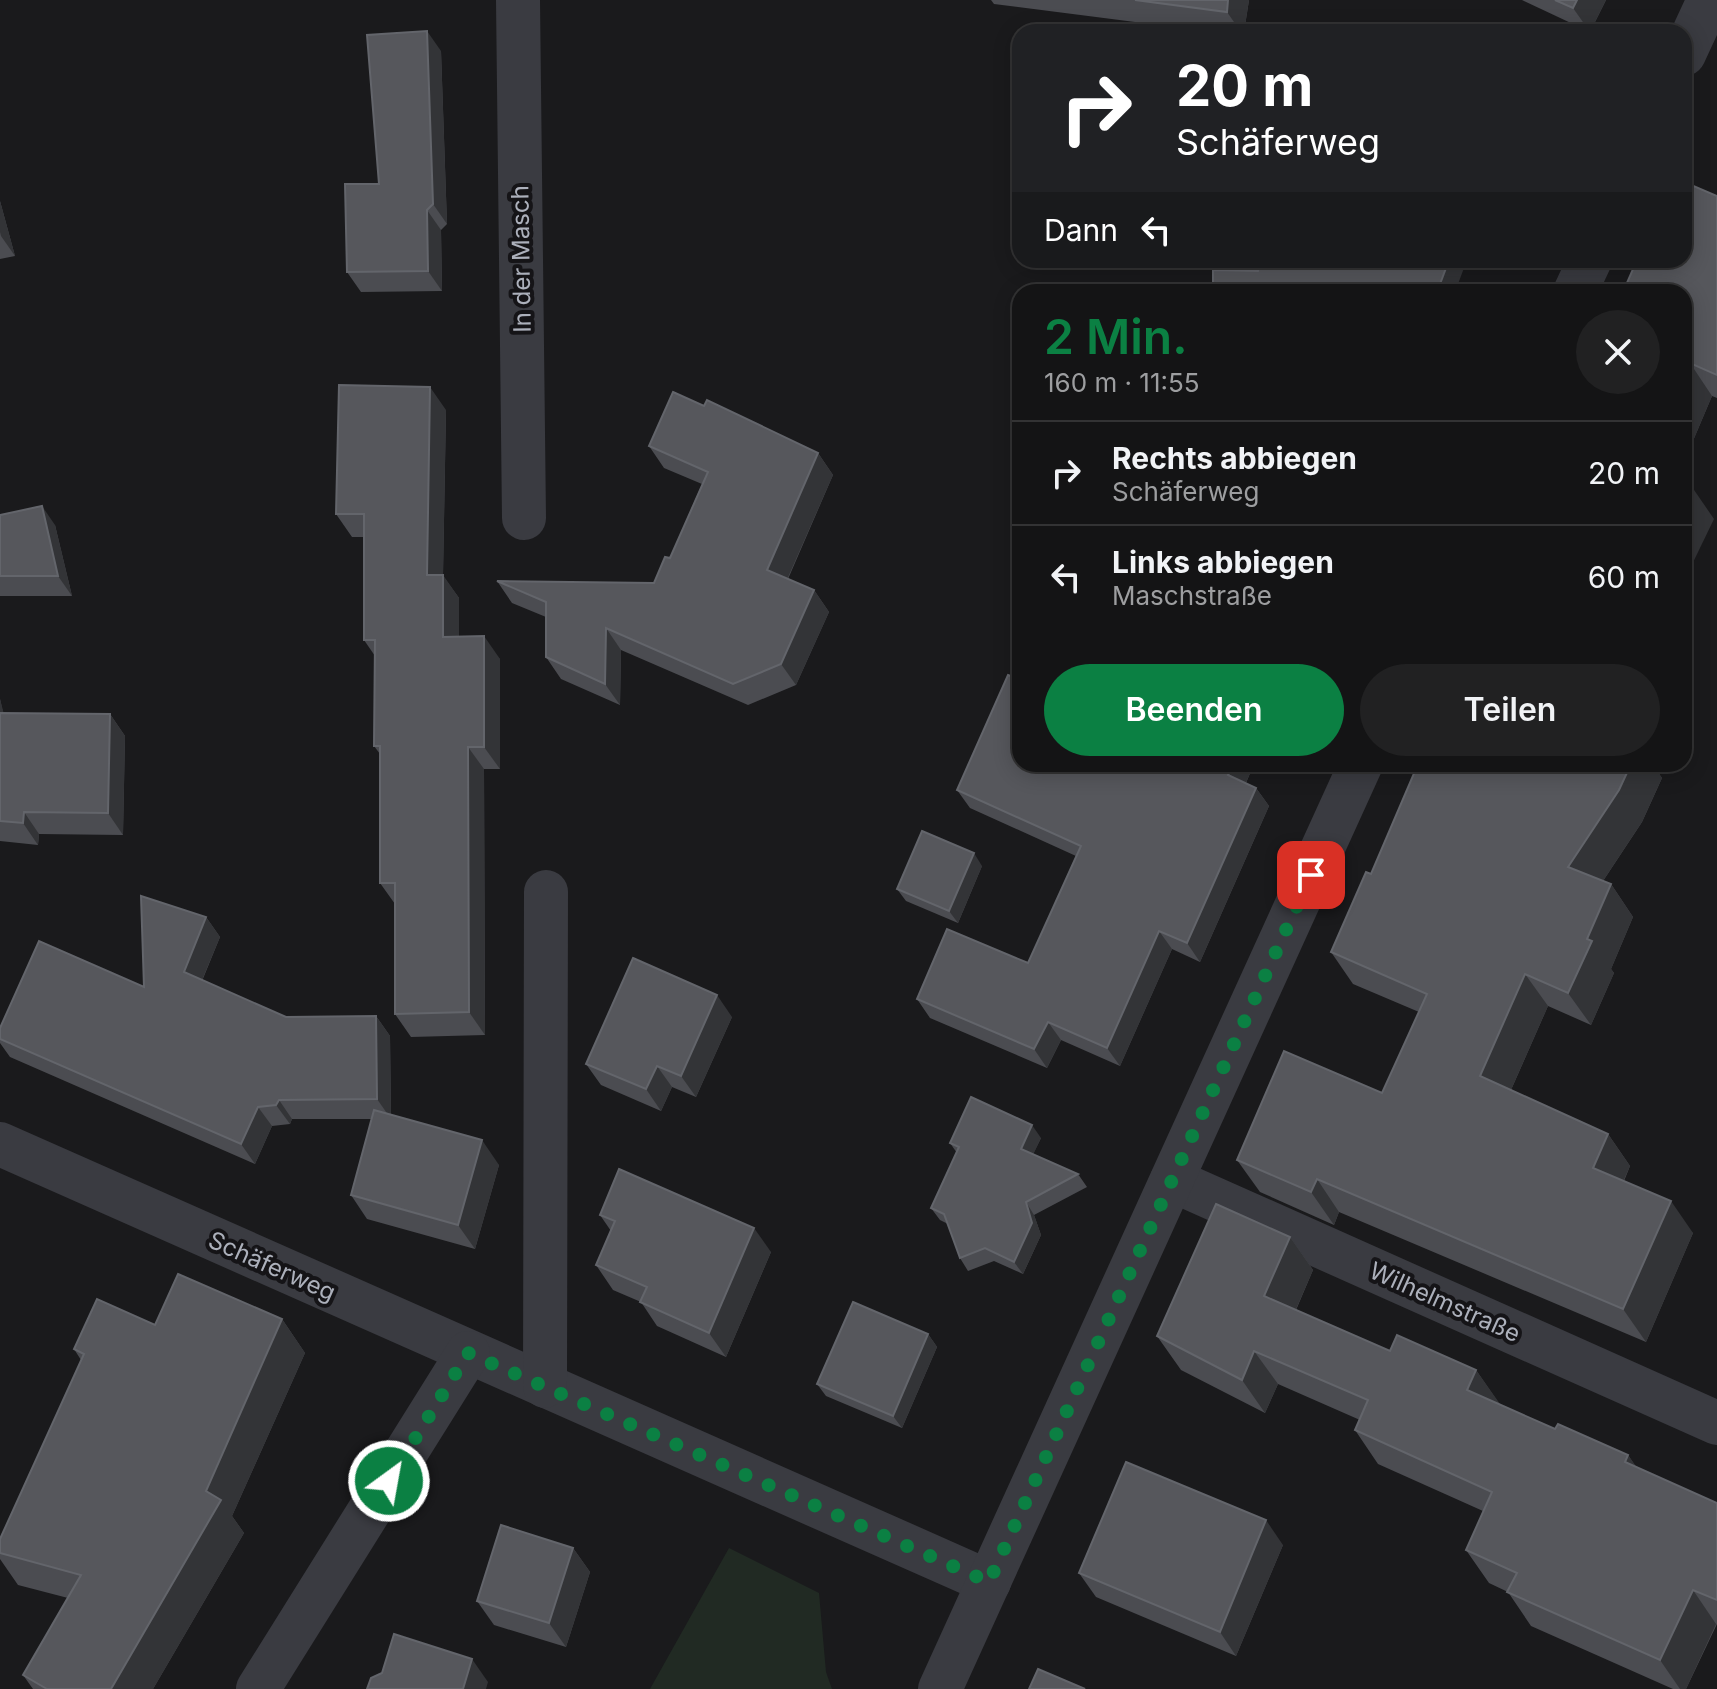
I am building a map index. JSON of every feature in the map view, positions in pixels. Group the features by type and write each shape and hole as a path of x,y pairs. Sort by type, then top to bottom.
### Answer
{"street":[{"name":"In der Masch","path":"518,0 524,518"},
{"path":"1692,37 1709,0"},
{"path":"940,1689 1357,772"},
{"path":"545,1386 546,892"},
{"name":"Schäferweg","path":"0,1144 989,1582"},
{"name":"Wilhelmstraße","path":"1172,1180 1717,1423"},
{"path":"258,1689 468,1353"}],"shaded area":[{"path":"729,1548 819,1593 826,1672 832,1689 650,1689"}],"building":[{"path":"1135,0 1228,0 1227,12"},
{"path":"1555,0 1577,0 1573,8"},
{"path":"427,31 433,204 427,210 428,271 347,272 345,184 379,184 367,35"},
{"path":"1692,185 1717,196 1717,375 1692,364 1692,284 1626,284 1634,268 1692,268"},
{"path":"1258,268 1446,268 1440,284 1213,284 1213,270 1258,271"},
{"path":"339,385 430,387 427,575 443,575 443,637 484,636 484,747 468,747 469,1012 395,1014 395,883 380,883 380,746 374,746 375,640 364,640 364,514 336,514"},
{"path":"673,392 704,406 707,400 818,453 767,570 814,590 781,664 733,684 606,628 605,684 546,657 546,602 497,581 654,583 665,557 670,558 708,472 649,446"},
{"path":"42,506 58,576 0,576 0,515"},
{"path":"1008,675 1012,677 1012,772 1229,772 1228,775 1256,788 1187,943 1159,931 1107,1048 1048,1022 1034,1049 917,999 947,929 1028,963 1081,846 957,790"},
{"path":"0,713 110,714 108,813 24,812 23,823 0,821"},
{"path":"1415,772 1627,772 1619,790 1568,867 1611,884 1587,939 1592,941 1568,993 1525,974 1480,1076 1608,1134 1593,1168 1671,1201 1623,1309 1317,1179 1311,1192 1237,1160 1284,1051 1382,1093 1427,994 1331,952 1366,872 1371,874"},
{"path":"922,831 974,853 949,911 897,889"},
{"path":"141,896 206,917 184,972 286,1017 376,1016 377,1099 279,1100 276,1105 258,1107 241,1144 0,1039 0,1028 39,941 144,987"},
{"path":"633,958 717,995 681,1076 657,1066 646,1089 586,1064"},
{"path":"971,1097 1032,1125 1021,1149 1078,1174 1026,1202 1032,1223 1014,1262 985,1248 960,1258 944,1214 931,1208 959,1147 950,1143"},
{"path":"374,1110 482,1140 458,1225 351,1195"},
{"path":"619,1169 754,1228 709,1333 640,1302 647,1287 596,1265 615,1221 600,1215"},
{"path":"1216,1204 1290,1237 1264,1296 1390,1351 1397,1335 1476,1370 1467,1390 1555,1429 1558,1424 1628,1455 1625,1462 1717,1503 1717,1600 1693,1590 1660,1660 1507,1592 1517,1573 1466,1550 1492,1492 1355,1430 1368,1400 1254,1351 1242,1380 1157,1336"},
{"path":"178,1274 282,1319 206,1491 221,1500 111,1689 47,1689 23,1675 81,1575 0,1553 0,1539 84,1354 74,1349 97,1299 155,1325"},
{"path":"853,1302 928,1334 893,1416 817,1384"},
{"path":"1126,1462 1266,1520 1220,1632 1079,1573"},
{"path":"501,1525 573,1548 549,1623 477,1601"},
{"path":"394,1634 472,1659 463,1689 367,1689 371,1678 382,1673"},
{"path":"1038,1669 1085,1689 1029,1689"}],"route":[{"path":"389,1481 468,1353 989,1582 1311,875"}]}
